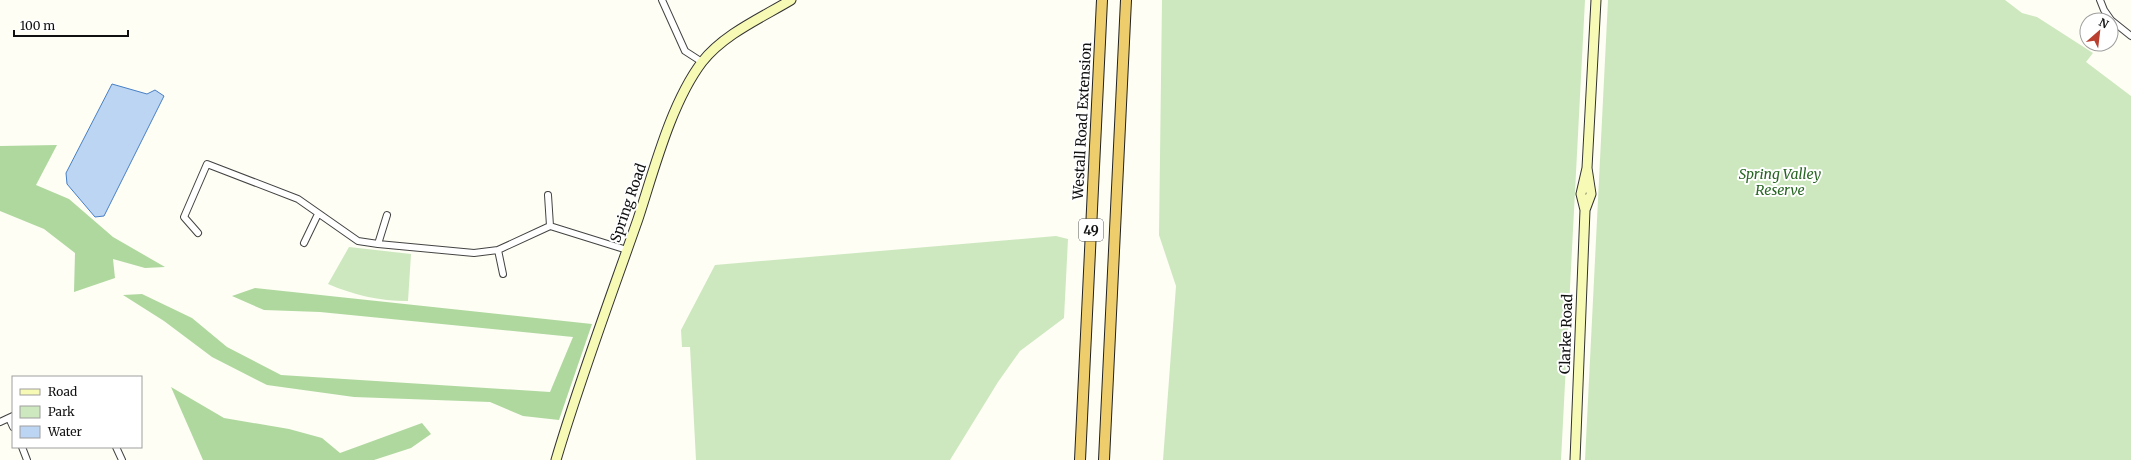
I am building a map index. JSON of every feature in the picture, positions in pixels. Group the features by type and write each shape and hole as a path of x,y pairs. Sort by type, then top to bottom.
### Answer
{"highway":[{"name":"Westall Road Extension","path":"1080,460 1102,0"},
{"name":"49","path":"1104,460 1126,0"}],"main road":[{"name":"Spring Road","path":"556,460 627,250 678,106 702,62 723,42 740,30 791,0"},
{"name":"Clarke Road","path":"1575,460 1585,210 1592,194 1587,168 1596,0"}],"street":[{"path":"662,0 685,51 702,62"},
{"path":"2100,0 2105,12"},
{"path":"2119,26 2131,36"},
{"path":"198,233 184,217 207,164 298,199 358,241 474,253 498,250 550,226 627,250"},
{"path":"548,195 550,226"},
{"path":"304,243 318,214"},
{"path":"378,244 387,215"},
{"path":"498,250 503,274"},
{"path":"0,422 11,417"},
{"path":"22,448 28,460"},
{"path":"116,448 122,460"}],"green space":[{"path":"1162,0 1585,0 1561,460 1163,460 1176,286 1159,235"},
{"name":"Spring Valley Reserve","path":"1608,0 2005,0 2022,13 2037,17 2079,44 2079,52 2093,53 2086,62 2131,96 2131,460 1585,460"},
{"path":"57,145 36,185 69,199 113,237 165,267 145,268 113,259 115,278 74,292 75,253 44,229 0,211 0,146"},
{"path":"1056,236 1068,239 1064,318 1020,351 998,382 950,460 696,460 690,347 682,347 681,330 715,265"},
{"path":"349,247 411,254 408,301 367,297 328,284"},
{"path":"255,288 592,324 559,420 523,416 490,402 354,397 267,385 212,357 164,321 123,295 142,294 192,318 227,347 281,375 550,392 573,337 320,312 264,310 232,296"},
{"path":"171,387 224,418 289,429 322,438 340,453 422,423 431,434 411,448 374,460 203,460"}],"water":[{"path":"112,84 147,94 155,90 164,96 104,216 95,217 67,184 66,173"}]}
